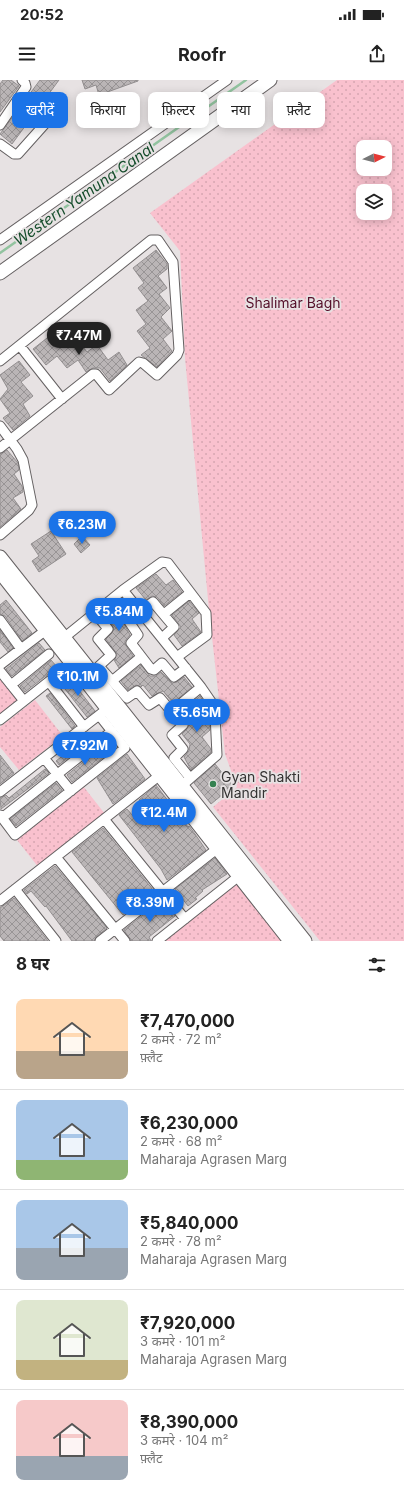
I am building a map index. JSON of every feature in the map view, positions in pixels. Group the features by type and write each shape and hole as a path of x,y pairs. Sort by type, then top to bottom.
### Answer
{"street":[{"path":"0,125 26,87 22,80"},
{"path":"0,240 227,80"},
{"path":"0,273 270,80"},
{"path":"0,144 14,154 18,154 41,128"},
{"path":"0,361 151,240 158,240 173,262 178,354 158,374 153,373 140,362 111,389 107,389 94,374 0,448"},
{"path":"20,346 62,399"},
{"path":"0,426 23,460 32,505 29,510 0,535"},
{"path":"11,685 95,613 124,590 164,562 168,563 206,613 208,634 177,657"},
{"path":"4,573 57,645"},
{"path":"4,573 57,645 76,660 182,785 289,937"},
{"path":"124,590 201,687 214,708 217,752 215,758 182,785"},
{"path":"164,614 190,593"},
{"path":"162,638 174,627 153,602 128,621 138,635 131,643 152,670 163,664 174,677 186,668"},
{"path":"95,613 109,629 98,640 111,655 99,665 127,698 137,692 149,705 160,698 183,726 172,735 183,749 174,758 182,785 218,848 239,876 289,937 305,941"},
{"path":"0,620 21,649"},
{"path":"0,665 46,630"},
{"path":"112,680 141,657"},
{"path":"0,720 76,660"},
{"path":"76,660 112,731 125,748 15,835 1,817 112,731"},
{"path":"0,671 24,701"},
{"path":"48,682 84,727"},
{"path":"172,712 201,687"},
{"path":"1,789 103,712"},
{"path":"103,712 160,775 182,785"},
{"path":"44,758 71,791"},
{"path":"0,901 160,775"},
{"path":"104,819 184,919"},
{"path":"100,941 218,848"},
{"path":"56,857 125,941"},
{"path":"157,941 239,876"},
{"path":"15,889 56,941"}],"green space":[{"name":"Shalimar Bagh","path":"337,80 404,80 404,941 320,941 213,807 237,787 225,754 209,610 185,358 180,251 150,213 273,126 273,128 325,128 325,92 320,92"},
{"path":"0,678 18,701 0,716"},
{"path":"35,700 63,736 19,770 0,747 0,727"},
{"path":"83,786 105,814 39,868 17,840"},
{"path":"237,879 283,938 280,941 159,941"}],"building":[{"path":"3,80 11,80 19,86 15,92 12,92 12,96 0,112 0,84"},
{"path":"40,80 59,80 50,92 31,92"},
{"path":"82,80 138,80 107,92 98,92 96,85 85,89"},
{"path":"12,118 12,128 24,128 12,144 0,134"},
{"path":"156,250 167,264 167,269 158,276 167,288 159,294 170,308 161,317 172,331 163,339 172,351 157,367 141,355 150,348 137,331 146,324 136,310 148,301 138,288 144,283 133,268"},
{"path":"56,331 66,344 75,337 87,352 97,345 108,360 119,352 127,365 110,381 100,368 93,368 86,372 78,360 67,368 57,356 46,365 33,349"},
{"path":"19,361 30,375 21,382 33,396 23,404 30,416 13,430 3,418 10,413 0,399 8,389 0,375"},
{"path":"7,450 18,463 19,470 14,474 22,486 23,492 13,498 21,509 0,527 0,454"},
{"path":"51,531 66,554 39,572 32,561 39,556 31,544"},
{"path":"82,536 90,545 81,553 74,544"},
{"path":"156,574 166,585 173,580 182,592 164,606 157,597 152,596 146,600 136,588"},
{"path":"122,598 131,610 124,615 122,620 130,635 125,641 125,644 133,656 119,668 114,660 117,654 106,639 112,633 114,628 103,614"},
{"path":"6,600 32,633 22,641 5,616 0,614 0,605"},
{"path":"189,601 199,613 192,619 201,632 182,646 174,635 181,627 172,615"},
{"path":"0,630 13,648 8,652 0,642"},
{"path":"39,643 45,650 12,676 6,669"},
{"path":"51,660 57,667 25,692 20,686"},
{"path":"141,665 150,676 156,676 161,672 172,683 177,682 184,677 192,687 173,703 163,691 152,696 143,685 141,687 136,685 128,690 121,681"},
{"path":"69,677 95,711 87,717 61,684"},
{"path":"50,693 75,726 72,729 46,696"},
{"path":"200,696 208,710 202,715 210,724 210,730 202,737 211,749 211,752 191,770 184,757 189,751 190,744 182,734 187,729 191,721 182,711"},
{"path":"87,737 90,740 59,765 56,761"},
{"path":"98,750 104,757 72,782 67,775"},
{"path":"127,754 145,779 113,804 97,778"},
{"path":"0,755 14,773 0,784"},
{"name":"Gyan Shakti Mandir","path":"215,764 233,786 211,804 194,783"},
{"path":"45,769 49,773 1,809 0,798 6,795 9,798"},
{"path":"56,783 62,790 16,826 10,819"},
{"path":"156,785 206,850 167,880 161,869 119,815 127,809 133,816 144,807 139,800"},
{"path":"103,828 154,891 123,915 72,852"},
{"path":"215,858 227,874 202,890 203,891 195,898 197,899 188,906 175,889"},
{"path":"55,866 107,928 96,937 94,941 72,941 46,906 45,907 31,891 27,894 24,890"},
{"path":"14,898 48,941 4,941 0,936 0,908"},
{"path":"162,900 175,916 149,937 151,941 131,941 124,930"}],"waterway":[{"name":"Western Yamuna Canal","path":"0,253 246,80"}],"place":[{"name":"Gyan Shakti Mandir","path":"213,784"}]}
